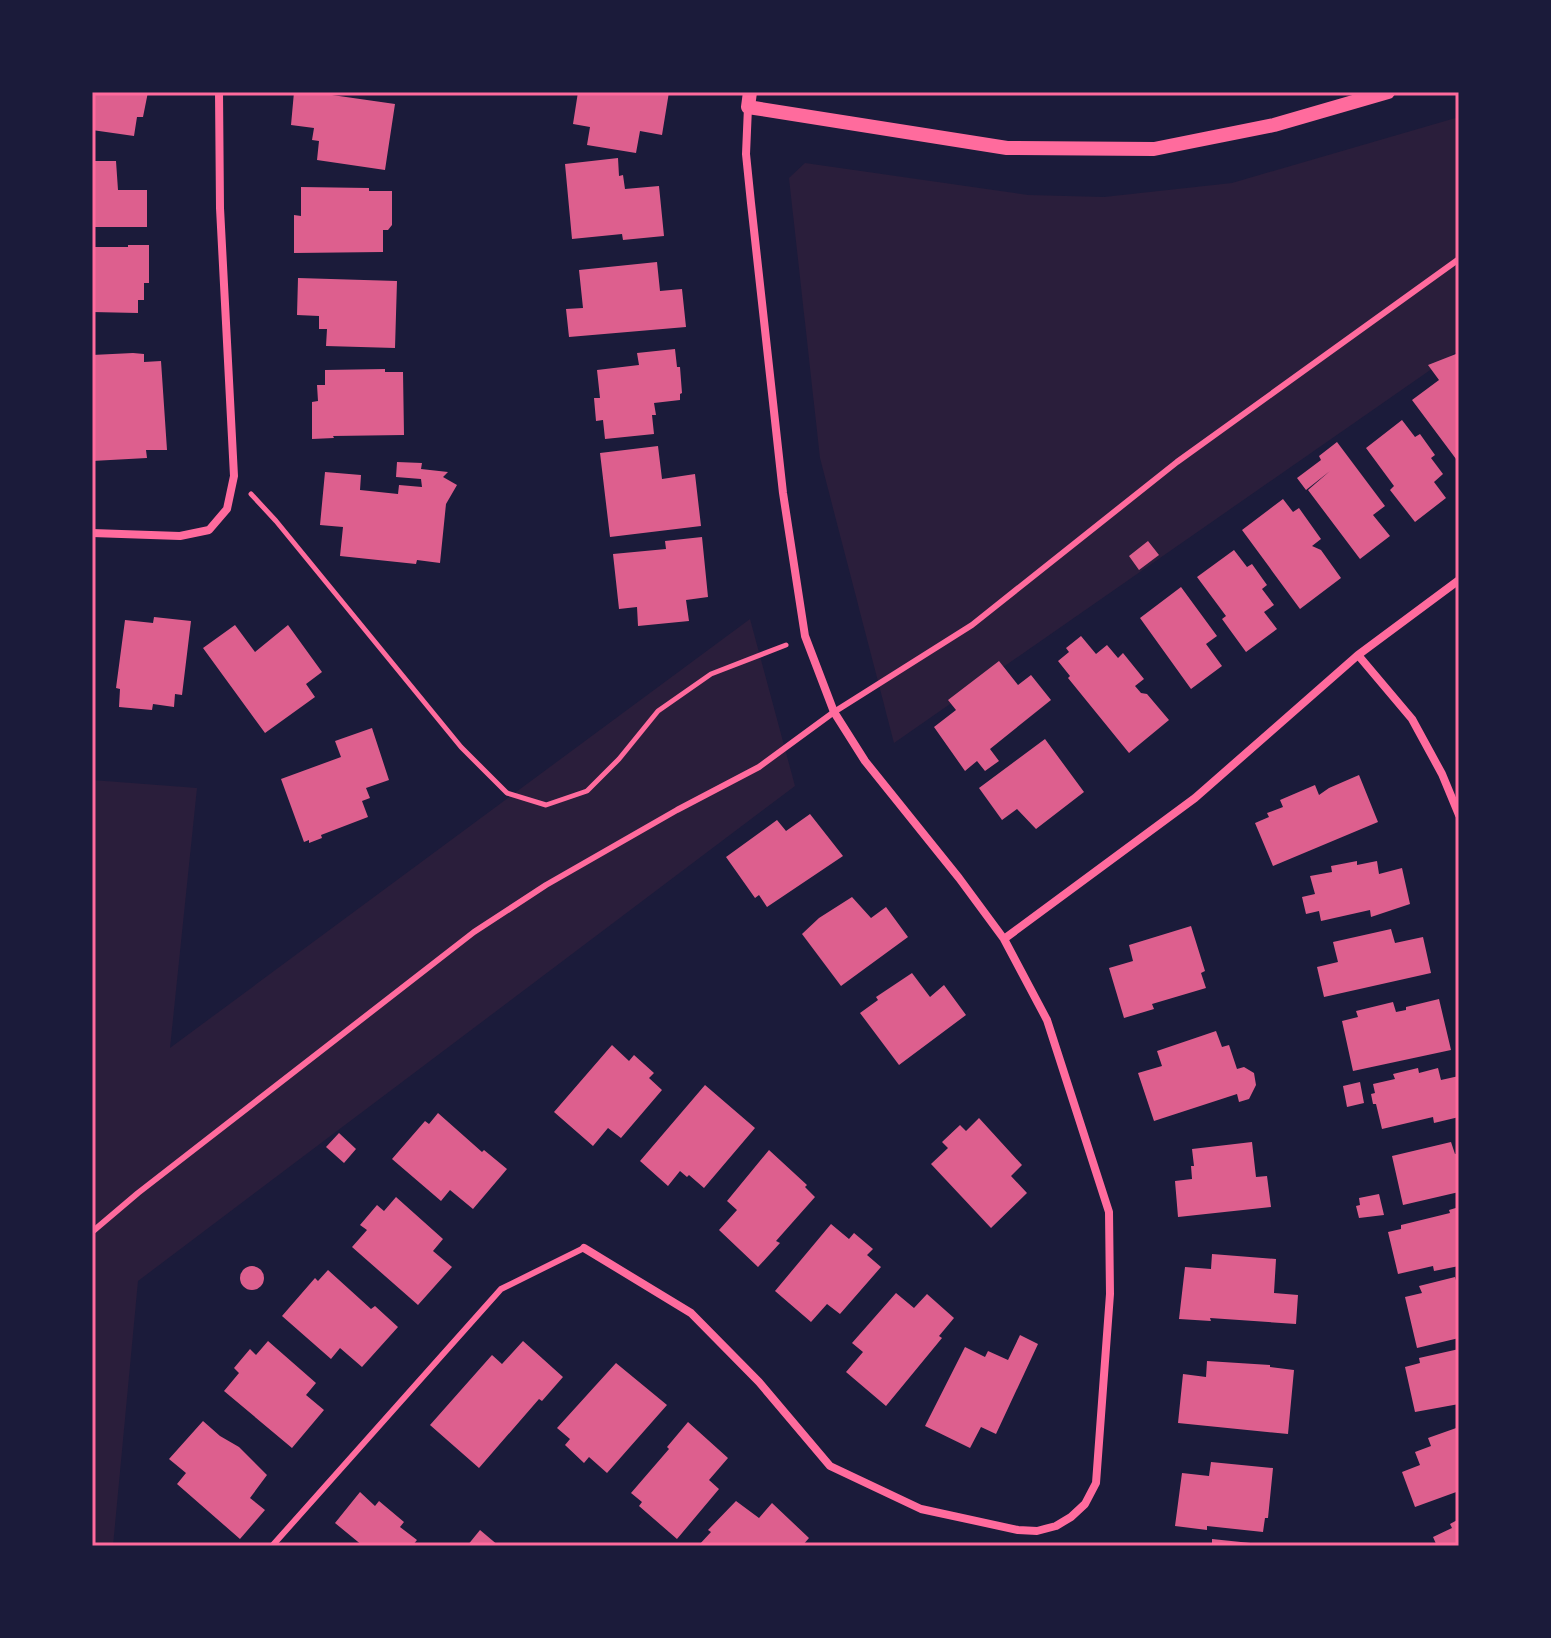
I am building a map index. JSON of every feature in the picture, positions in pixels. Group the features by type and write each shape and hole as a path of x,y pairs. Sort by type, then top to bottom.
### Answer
{"street":[{"path":"92,533 180,536 209,530 227,509 234,476 220,208 219,92"},
{"path":"584,1248 691,1313 759,1382 830,1466 921,1509 1018,1530 1037,1531 1056,1526 1085,1504 1096,1483 1110,1294 1109,1212 1047,1020 1004,939 865,761 834,712 805,636 783,493 751,203 746,154 749,100 1007,148 1154,149 1274,125 1388,92"},
{"path":"1004,939 1195,798 1358,655 1459,580"},
{"path":"1358,655 1412,719 1442,774 1459,815"}],"lane":[{"path":"92,1232 474,932 546,885 759,767 834,712 972,625 1177,462 1459,259"},
{"path":"272,1546 501,1289 584,1248"}],"path":[{"path":"234,476 276,521 461,747 507,793 546,805 587,791 619,759 658,711 711,674 805,636"}],"shaded area":[{"path":"1459,117 1459,350 894,743 820,458 789,178 805,163 1028,195 1104,197 1232,183"},
{"path":"750,619 795,786 138,1281 113,1546 92,1546 92,780 197,788 170,1048"}],"building":[{"path":"92,92 148,92 143,117 137,117 134,136 92,130"},
{"path":"294,92 332,92 332,95 395,104 385,170 317,160 319,141 312,140 314,128 291,125"},
{"path":"578,92 669,92 662,135 640,131 636,153 587,145 590,127 573,124"},
{"path":"618,158 619,176 623,175 625,189 659,186 664,236 623,240 622,234 572,239 565,164"},
{"path":"92,161 116,161 118,190 147,190 147,227 92,227"},
{"path":"301,187 392,191 392,225 388,230 383,230 383,252 294,253 294,215 301,216"},
{"path":"149,245 149,283 144,283 144,300 138,300 138,313 92,312 92,247"},
{"path":"657,262 660,291 682,289 686,327 569,337 566,309 583,308 579,270"},
{"path":"298,278 397,281 395,348 326,346 327,329 319,329 319,316 297,315"},
{"path":"675,349 682,393 680,400 654,403 654,434 605,439 603,420 596,421 594,398 600,398 597,370 639,365 637,353"},
{"path":"144,354 144,362 161,361 167,450 146,450 147,458 92,461 92,355"},
{"path":"1456,354 1459,357 1459,463 1412,400 1439,380 1428,365"},
{"path":"385,369 385,372 403,372 404,435 312,439 312,402 318,401 317,385 325,385 325,370"},
{"path":"1402,420 1415,437 1420,434 1435,455 1431,458 1443,474 1434,482 1446,498 1415,522 1390,490 1394,486 1366,448"},
{"path":"1337,442 1385,506 1373,515 1390,536 1360,559 1308,490 1330,471 1306,490 1297,478 1321,460 1319,456"},
{"path":"658,446 662,479 695,474 701,526 610,537 600,453"},
{"path":"397,462 422,463 421,469 448,472 443,477 457,485 446,504 440,563 417,560 416,564 340,556 343,527 320,525 325,472 361,475 360,490 398,494 399,485 422,487 421,479 396,477"},
{"path":"1283,499 1293,512 1299,508 1321,539 1312,546 1321,550 1341,578 1300,609 1242,530"},
{"path":"702,537 708,597 686,600 689,621 638,626 637,607 619,609 613,554 666,549 665,541"},
{"path":"1148,541 1159,555 1139,570 1129,556"},
{"path":"1234,550 1247,567 1252,564 1267,585 1262,589 1274,605 1264,612 1277,629 1246,652 1222,619 1226,616 1197,577"},
{"path":"1181,587 1217,636 1206,644 1222,666 1191,689 1140,618"},
{"path":"154,617 191,621 182,695 175,694 174,707 153,704 152,710 119,707 120,689 116,688 125,620 153,623"},
{"path":"235,625 255,652 288,625 322,672 306,684 315,697 265,733 203,648"},
{"path":"1081,636 1096,654 1107,645 1118,658 1123,653 1144,679 1135,686 1141,693 1147,694 1169,720 1129,753 1068,678 1070,676 1058,661 1069,652 1066,648"},
{"path":"999,661 1018,685 1031,675 1051,700 990,749 999,761 985,771 977,761 965,771 934,727 956,710 948,700"},
{"path":"372,728 389,780 366,788 370,798 362,801 368,817 321,835 322,838 304,842 281,779 341,757 335,741"},
{"path":"1045,739 1084,792 1036,829 1017,809 1002,820 979,788"},
{"path":"1359,775 1378,822 1273,866 1255,823 1269,817 1267,813 1283,807 1280,800 1315,785 1319,795"},
{"path":"810,814 843,856 767,907 759,895 755,898 726,857 777,820 786,831"},
{"path":"1357,861 1357,865 1377,861 1379,874 1402,868 1410,904 1371,917 1370,910 1321,921 1319,911 1306,914 1302,897 1315,894 1310,876 1332,872 1331,866"},
{"path":"852,897 871,918 886,907 908,937 841,986 802,934 819,918"},
{"path":"1191,926 1205,971 1201,973 1206,988 1152,1004 1154,1009 1124,1018 1109,968 1133,961 1129,945"},
{"path":"1391,929 1395,943 1423,937 1431,973 1324,997 1317,967 1338,962 1333,942"},
{"path":"912,973 930,997 944,985 966,1015 899,1065 860,1013 878,1000 876,997"},
{"path":"1439,999 1451,1050 1353,1071 1342,1021 1358,1017 1356,1011 1393,1002 1396,1012"},
{"path":"1216,1031 1222,1047 1229,1045 1237,1069 1244,1067 1254,1073 1256,1085 1249,1099 1239,1102 1237,1094 1154,1121 1138,1073 1162,1066 1157,1051"},
{"path":"612,1045 629,1061 634,1055 654,1073 649,1078 662,1090 621,1138 608,1128 593,1146 554,1112"},
{"path":"1418,1068 1419,1073 1438,1068 1441,1080 1459,1076 1459,1117 1434,1123 1433,1117 1382,1129 1371,1094 1375,1093 1373,1084 1395,1079 1393,1074"},
{"path":"1360,1082 1364,1103 1347,1107 1343,1086"},
{"path":"705,1085 755,1128 704,1188 680,1171 668,1186 640,1161"},
{"path":"438,1113 482,1152 484,1150 507,1169 473,1209 450,1190 441,1201 392,1159 425,1121 429,1124"},
{"path":"979,1118 1022,1165 1011,1176 1027,1193 991,1228 931,1164 948,1148 942,1142 960,1125 966,1131"},
{"path":"339,1133 356,1149 344,1163 326,1147"},
{"path":"1252,1142 1256,1177 1267,1176 1271,1207 1178,1217 1175,1181 1192,1179 1192,1149"},
{"path":"1451,1142 1455,1154 1459,1153 1459,1192 1403,1205 1392,1156"},
{"path":"769,1150 807,1185 805,1187 815,1197 776,1241 780,1243 758,1267 719,1230 737,1210 727,1201"},
{"path":"1379,1194 1384,1215 1359,1218 1356,1206 1360,1205 1359,1198"},
{"path":"396,1197 443,1239 433,1251 452,1267 418,1305 352,1247 367,1230 360,1225 377,1205 384,1211"},
{"path":"1459,1207 1459,1266 1434,1271 1433,1266 1398,1274 1388,1232 1401,1229 1401,1225 1450,1213 1449,1210"},
{"path":"831,1224 849,1239 854,1233 873,1249 867,1255 881,1267 840,1314 827,1304 811,1322 775,1291"},
{"path":"1212,1254 1276,1259 1274,1293 1298,1295 1296,1324 1179,1319 1185,1267 1211,1269"},
{"path":"252,1266 261,1269 264,1278 261,1287 252,1290 243,1287 240,1278 243,1269"},
{"path":"328,1270 371,1309 375,1306 398,1327 362,1367 340,1348 331,1359 282,1316 315,1278 318,1281"},
{"path":"1455,1277 1459,1290 1459,1338 1417,1348 1405,1297 1422,1293 1419,1286"},
{"path":"896,1293 914,1308 927,1294 954,1318 939,1336 942,1338 886,1406 846,1372 863,1352 852,1343"},
{"path":"1020,1335 1038,1344 996,1434 981,1427 970,1448 925,1426 965,1347 985,1357 988,1351 1008,1360"},
{"path":"268,1341 316,1383 306,1395 324,1410 292,1448 224,1391 239,1373 234,1368 250,1349 256,1355"},
{"path":"523,1341 563,1377 542,1401 539,1399 479,1468 430,1425 492,1355 502,1364"},
{"path":"1459,1349 1459,1404 1415,1412 1405,1367 1420,1363 1419,1358"},
{"path":"1207,1361 1270,1365 1294,1370 1288,1434 1178,1423 1183,1374 1206,1377"},
{"path":"616,1363 667,1405 607,1473 589,1457 584,1463 565,1445 570,1439 557,1428"},
{"path":"203,1421 239,1447 267,1475 250,1498 265,1510 240,1539 177,1484 186,1473 169,1459"},
{"path":"688,1422 728,1458 709,1480 719,1489 677,1539 639,1506 642,1502 631,1493"},
{"path":"1459,1427 1459,1491 1415,1507 1402,1472 1420,1465 1415,1452 1431,1446 1428,1438"},
{"path":"1211,1462 1273,1468 1268,1518 1265,1518 1263,1532 1175,1526 1182,1473 1209,1476"},
{"path":"360,1492 375,1506 379,1501 404,1522 400,1527 417,1540 412,1546 363,1546 335,1523"},
{"path":"736,1501 759,1518 772,1503 809,1538 802,1546 698,1546 711,1532 708,1530"},
{"path":"1459,1519 1459,1546 1437,1546 1433,1537 1452,1528 1450,1524"},
{"path":"480,1530 499,1546 467,1546"},
{"path":"1212,1539 1260,1544 1260,1546 1212,1546"}]}
